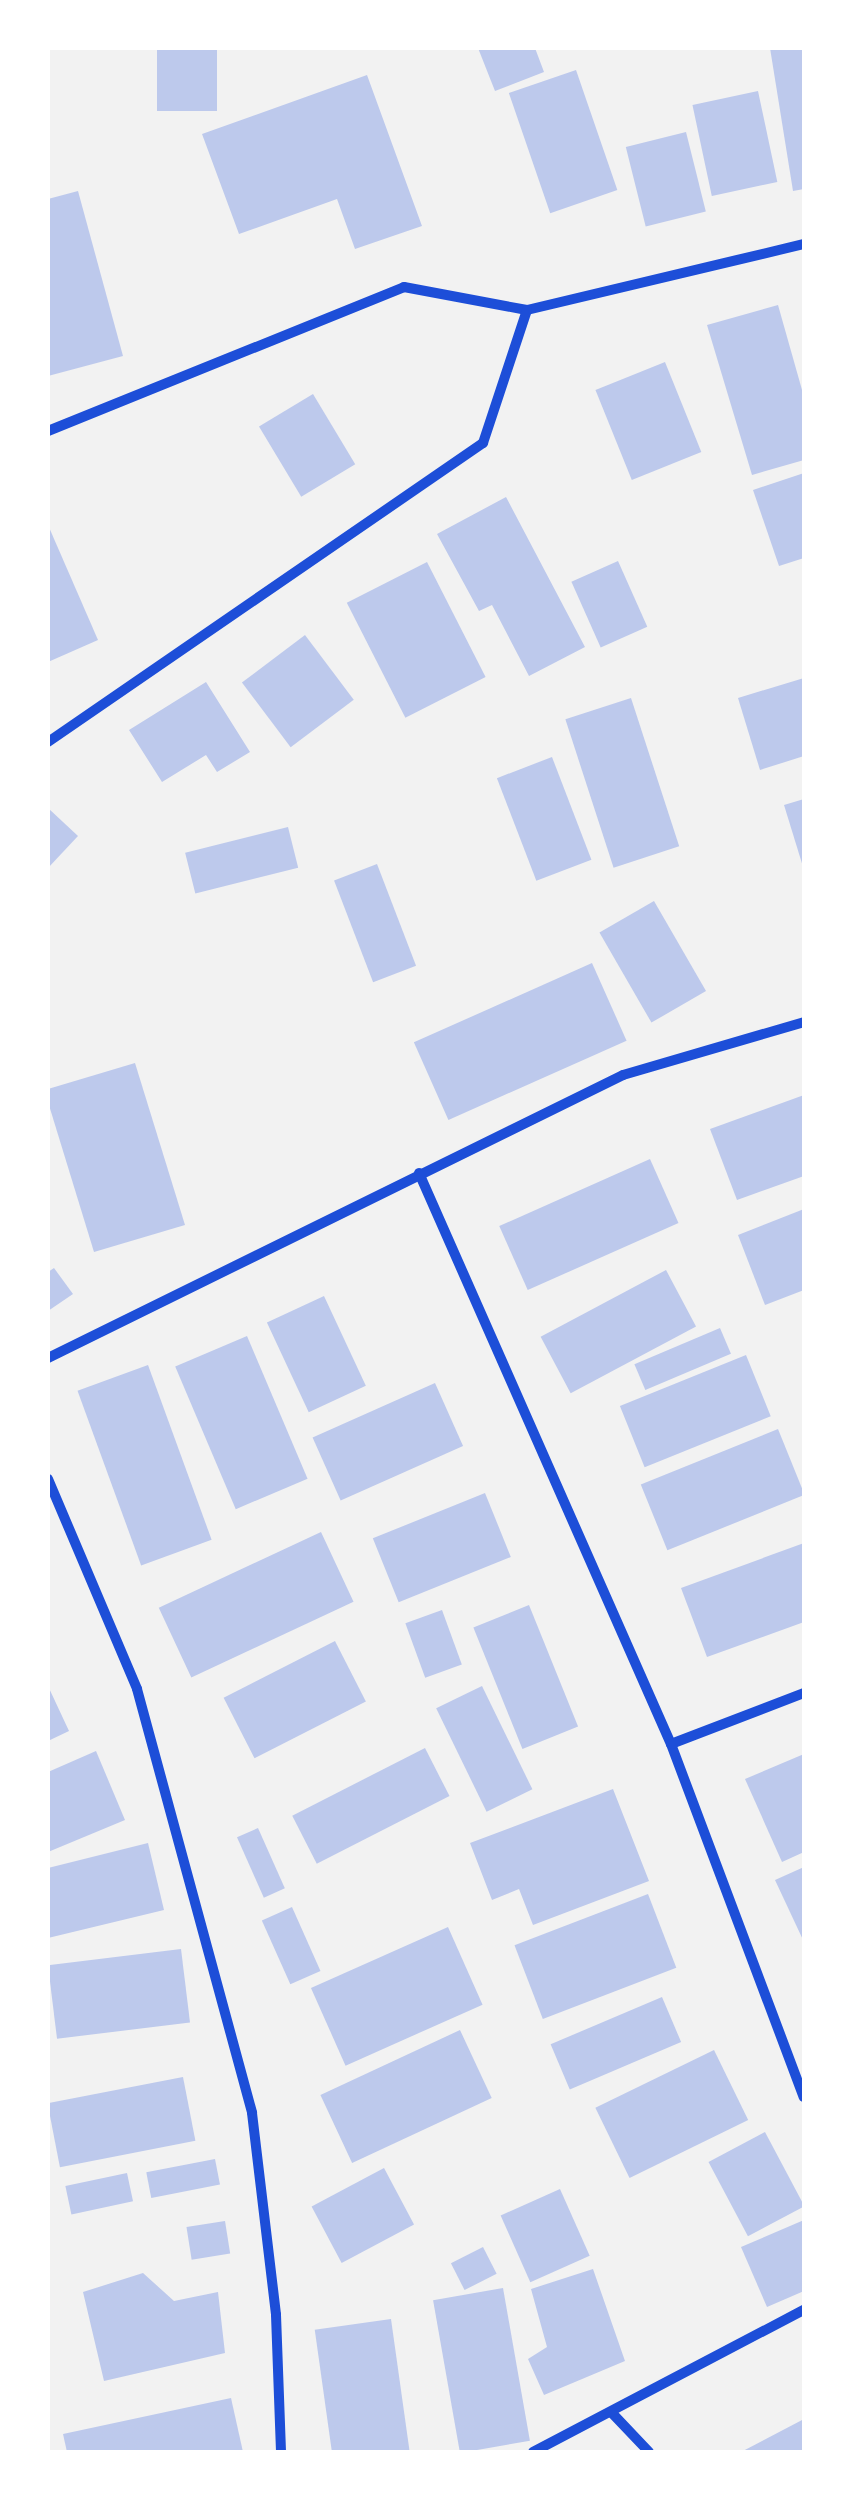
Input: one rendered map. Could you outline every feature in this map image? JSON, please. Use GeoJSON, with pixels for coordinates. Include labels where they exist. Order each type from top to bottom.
{"type":"FeatureCollection","features":[{"type":"Feature","properties":{"kind":"street"},"geometry":{"type":"LineString","coordinates":[[48,431],[404,287],[527,310],[804,244]]}},
{"type":"Feature","properties":{"kind":"street"},"geometry":{"type":"LineString","coordinates":[[48,742],[483,443],[527,310]]}},
{"type":"Feature","properties":{"kind":"street"},"geometry":{"type":"LineString","coordinates":[[48,1358],[623,1075],[804,1022]]}},
{"type":"Feature","properties":{"kind":"street"},"geometry":{"type":"LineString","coordinates":[[420,1172],[671,1744],[804,2097]]}},
{"type":"Feature","properties":{"kind":"street"},"geometry":{"type":"LineString","coordinates":[[48,1479],[137,1689],[252,2112],[276,2315],[281,2452]]}},
{"type":"Feature","properties":{"kind":"street"},"geometry":{"type":"LineString","coordinates":[[671,1744],[804,1693]]}},
{"type":"Feature","properties":{"kind":"street"},"geometry":{"type":"LineString","coordinates":[[533,2452],[612,2414],[804,2310]]}},
{"type":"Feature","properties":{"kind":"street"},"geometry":{"type":"LineString","coordinates":[[612,2414],[649,2452]]}},
{"type":"Feature","properties":{"kind":"building"},"geometry":{"type":"Polygon","coordinates":[[[157,48],[217,48],[217,111],[157,111],[157,48]]]}},
{"type":"Feature","properties":{"kind":"building"},"geometry":{"type":"Polygon","coordinates":[[[478,48],[535,48],[544,72],[495,91],[478,48]]]}},
{"type":"Feature","properties":{"kind":"building"},"geometry":{"type":"Polygon","coordinates":[[[770,48],[804,48],[804,189],[793,191],[770,48]]]}},
{"type":"Feature","properties":{"kind":"building"},"geometry":{"type":"Polygon","coordinates":[[[576,70],[617,190],[550,213],[509,93],[576,70]]]}},
{"type":"Feature","properties":{"kind":"building"},"geometry":{"type":"Polygon","coordinates":[[[367,75],[422,226],[355,249],[337,199],[239,234],[202,134],[367,75]]]}},
{"type":"Feature","properties":{"kind":"building"},"geometry":{"type":"Polygon","coordinates":[[[758,91],[777,182],[712,196],[692,105],[758,91]]]}},
{"type":"Feature","properties":{"kind":"building"},"geometry":{"type":"Polygon","coordinates":[[[686,132],[706,212],[646,227],[626,147],[686,132]]]}},
{"type":"Feature","properties":{"kind":"building"},"geometry":{"type":"Polygon","coordinates":[[[78,191],[123,356],[48,376],[48,199],[78,191]]]}},
{"type":"Feature","properties":{"kind":"building"},"geometry":{"type":"Polygon","coordinates":[[[778,305],[804,397],[804,460],[752,475],[707,325],[778,305]]]}},
{"type":"Feature","properties":{"kind":"building"},"geometry":{"type":"Polygon","coordinates":[[[665,362],[701,452],[632,480],[595,390],[665,362]]]}},
{"type":"Feature","properties":{"kind":"building"},"geometry":{"type":"Polygon","coordinates":[[[313,394],[355,464],[301,497],[259,426],[313,394]]]}},
{"type":"Feature","properties":{"kind":"building"},"geometry":{"type":"Polygon","coordinates":[[[804,473],[804,558],[779,566],[753,490],[804,473]]]}},
{"type":"Feature","properties":{"kind":"building"},"geometry":{"type":"Polygon","coordinates":[[[506,497],[585,647],[529,676],[492,605],[479,611],[437,534],[506,497]]]}},
{"type":"Feature","properties":{"kind":"building"},"geometry":{"type":"Polygon","coordinates":[[[48,525],[98,640],[48,662],[48,525]]]}},
{"type":"Feature","properties":{"kind":"building"},"geometry":{"type":"Polygon","coordinates":[[[618,561],[647,627],[601,648],[571,582],[618,561]]]}},
{"type":"Feature","properties":{"kind":"building"},"geometry":{"type":"Polygon","coordinates":[[[427,562],[486,677],[405,718],[347,603],[427,562]]]}},
{"type":"Feature","properties":{"kind":"building"},"geometry":{"type":"Polygon","coordinates":[[[305,635],[354,700],[291,747],[242,683],[305,635]]]}},
{"type":"Feature","properties":{"kind":"building"},"geometry":{"type":"Polygon","coordinates":[[[804,678],[804,756],[760,770],[738,698],[804,678]]]}},
{"type":"Feature","properties":{"kind":"building"},"geometry":{"type":"Polygon","coordinates":[[[206,682],[250,752],[217,772],[206,755],[162,782],[129,730],[206,682]]]}},
{"type":"Feature","properties":{"kind":"building"},"geometry":{"type":"Polygon","coordinates":[[[631,698],[679,846],[614,868],[565,719],[631,698]]]}},
{"type":"Feature","properties":{"kind":"building"},"geometry":{"type":"Polygon","coordinates":[[[552,757],[591,860],[536,881],[497,778],[552,757]]]}},
{"type":"Feature","properties":{"kind":"building"},"geometry":{"type":"Polygon","coordinates":[[[804,799],[804,870],[784,805],[804,799]]]}},
{"type":"Feature","properties":{"kind":"building"},"geometry":{"type":"Polygon","coordinates":[[[48,808],[78,836],[48,868],[48,808]]]}},
{"type":"Feature","properties":{"kind":"building"},"geometry":{"type":"Polygon","coordinates":[[[288,827],[298,868],[195,893],[185,853],[288,827]]]}},
{"type":"Feature","properties":{"kind":"building"},"geometry":{"type":"Polygon","coordinates":[[[377,864],[416,966],[373,982],[334,880],[377,864]]]}},
{"type":"Feature","properties":{"kind":"building"},"geometry":{"type":"Polygon","coordinates":[[[654,901],[706,991],[651,1023],[599,932],[654,901]]]}},
{"type":"Feature","properties":{"kind":"building"},"geometry":{"type":"Polygon","coordinates":[[[592,963],[627,1041],[448,1120],[414,1042],[592,963]]]}},
{"type":"Feature","properties":{"kind":"building"},"geometry":{"type":"Polygon","coordinates":[[[135,1063],[185,1225],[94,1252],[48,1102],[48,1089],[135,1063]]]}},
{"type":"Feature","properties":{"kind":"building"},"geometry":{"type":"Polygon","coordinates":[[[804,1095],[804,1176],[737,1200],[710,1129],[804,1095]]]}},
{"type":"Feature","properties":{"kind":"building"},"geometry":{"type":"Polygon","coordinates":[[[650,1159],[678,1223],[528,1290],[499,1226],[650,1159]]]}},
{"type":"Feature","properties":{"kind":"building"},"geometry":{"type":"Polygon","coordinates":[[[804,1209],[804,1290],[765,1305],[738,1235],[804,1209]]]}},
{"type":"Feature","properties":{"kind":"building"},"geometry":{"type":"Polygon","coordinates":[[[54,1268],[73,1294],[48,1311],[48,1272],[54,1268]]]}},
{"type":"Feature","properties":{"kind":"building"},"geometry":{"type":"Polygon","coordinates":[[[666,1270],[696,1327],[571,1393],[541,1337],[666,1270]]]}},
{"type":"Feature","properties":{"kind":"building"},"geometry":{"type":"Polygon","coordinates":[[[324,1296],[366,1386],[309,1412],[267,1323],[324,1296]]]}},
{"type":"Feature","properties":{"kind":"building"},"geometry":{"type":"Polygon","coordinates":[[[720,1328],[731,1354],[645,1390],[634,1364],[720,1328]]]}},
{"type":"Feature","properties":{"kind":"building"},"geometry":{"type":"Polygon","coordinates":[[[247,1336],[308,1479],[236,1509],[175,1366],[247,1336]]]}},
{"type":"Feature","properties":{"kind":"building"},"geometry":{"type":"Polygon","coordinates":[[[746,1355],[771,1416],[645,1467],[620,1406],[746,1355]]]}},
{"type":"Feature","properties":{"kind":"building"},"geometry":{"type":"Polygon","coordinates":[[[148,1365],[212,1540],[141,1565],[78,1391],[148,1365]]]}},
{"type":"Feature","properties":{"kind":"building"},"geometry":{"type":"Polygon","coordinates":[[[435,1383],[463,1446],[341,1501],[313,1438],[435,1383]]]}},
{"type":"Feature","properties":{"kind":"building"},"geometry":{"type":"Polygon","coordinates":[[[778,1429],[804,1495],[667,1550],[641,1484],[778,1429]]]}},
{"type":"Feature","properties":{"kind":"building"},"geometry":{"type":"Polygon","coordinates":[[[485,1493],[511,1557],[399,1602],[373,1538],[485,1493]]]}},
{"type":"Feature","properties":{"kind":"building"},"geometry":{"type":"Polygon","coordinates":[[[321,1532],[354,1602],[191,1677],[159,1608],[321,1532]]]}},
{"type":"Feature","properties":{"kind":"building"},"geometry":{"type":"Polygon","coordinates":[[[804,1543],[804,1622],[707,1657],[681,1588],[804,1543]]]}},
{"type":"Feature","properties":{"kind":"building"},"geometry":{"type":"Polygon","coordinates":[[[529,1605],[578,1726],[522,1749],[473,1627],[529,1605]]]}},
{"type":"Feature","properties":{"kind":"building"},"geometry":{"type":"Polygon","coordinates":[[[442,1610],[462,1665],[425,1678],[405,1623],[442,1610]]]}},
{"type":"Feature","properties":{"kind":"building"},"geometry":{"type":"Polygon","coordinates":[[[335,1641],[366,1702],[254,1758],[224,1698],[335,1641]]]}},
{"type":"Feature","properties":{"kind":"building"},"geometry":{"type":"Polygon","coordinates":[[[48,1686],[69,1731],[48,1741],[48,1686]]]}},
{"type":"Feature","properties":{"kind":"building"},"geometry":{"type":"Polygon","coordinates":[[[482,1686],[532,1789],[487,1812],[436,1708],[482,1686]]]}},
{"type":"Feature","properties":{"kind":"building"},"geometry":{"type":"Polygon","coordinates":[[[425,1748],[450,1796],[317,1864],[292,1816],[425,1748]]]}},
{"type":"Feature","properties":{"kind":"building"},"geometry":{"type":"Polygon","coordinates":[[[96,1751],[125,1820],[48,1852],[48,1772],[96,1751]]]}},
{"type":"Feature","properties":{"kind":"building"},"geometry":{"type":"Polygon","coordinates":[[[804,1754],[804,1852],[782,1862],[745,1779],[804,1754]]]}},
{"type":"Feature","properties":{"kind":"building"},"geometry":{"type":"Polygon","coordinates":[[[613,1789],[649,1881],[533,1925],[519,1889],[492,1900],[470,1843],[613,1789]]]}},
{"type":"Feature","properties":{"kind":"building"},"geometry":{"type":"Polygon","coordinates":[[[258,1828],[285,1888],[264,1898],[237,1837],[258,1828]]]}},
{"type":"Feature","properties":{"kind":"building"},"geometry":{"type":"Polygon","coordinates":[[[148,1843],[164,1910],[48,1938],[48,1868],[148,1843]]]}},
{"type":"Feature","properties":{"kind":"building"},"geometry":{"type":"Polygon","coordinates":[[[804,1867],[804,1942],[775,1880],[804,1867]]]}},
{"type":"Feature","properties":{"kind":"building"},"geometry":{"type":"Polygon","coordinates":[[[648,1894],[676,1968],[543,2019],[514,1945],[648,1894]]]}},
{"type":"Feature","properties":{"kind":"building"},"geometry":{"type":"Polygon","coordinates":[[[292,1907],[320,1971],[290,1984],[262,1920],[292,1907]]]}},
{"type":"Feature","properties":{"kind":"building"},"geometry":{"type":"Polygon","coordinates":[[[448,1927],[483,2005],[346,2066],[311,1988],[448,1927]]]}},
{"type":"Feature","properties":{"kind":"building"},"geometry":{"type":"Polygon","coordinates":[[[181,1949],[190,2022],[57,2039],[48,1965],[181,1949]]]}},
{"type":"Feature","properties":{"kind":"building"},"geometry":{"type":"Polygon","coordinates":[[[662,1997],[681,2042],[570,2089],[551,2044],[662,1997]]]}},
{"type":"Feature","properties":{"kind":"building"},"geometry":{"type":"Polygon","coordinates":[[[460,2030],[492,2098],[352,2163],[320,2095],[460,2030]]]}},
{"type":"Feature","properties":{"kind":"building"},"geometry":{"type":"Polygon","coordinates":[[[714,2050],[748,2120],[630,2178],[595,2108],[714,2050]]]}},
{"type":"Feature","properties":{"kind":"building"},"geometry":{"type":"Polygon","coordinates":[[[183,2077],[195,2141],[60,2167],[48,2103],[183,2077]]]}},
{"type":"Feature","properties":{"kind":"building"},"geometry":{"type":"Polygon","coordinates":[[[765,2132],[804,2206],[748,2236],[708,2162],[765,2132]]]}},
{"type":"Feature","properties":{"kind":"building"},"geometry":{"type":"Polygon","coordinates":[[[215,2159],[220,2185],[151,2198],[146,2172],[215,2159]]]}},
{"type":"Feature","properties":{"kind":"building"},"geometry":{"type":"Polygon","coordinates":[[[384,2168],[414,2225],[342,2263],[312,2206],[384,2168]]]}},
{"type":"Feature","properties":{"kind":"building"},"geometry":{"type":"Polygon","coordinates":[[[127,2173],[133,2201],[71,2214],[65,2186],[127,2173]]]}},
{"type":"Feature","properties":{"kind":"building"},"geometry":{"type":"Polygon","coordinates":[[[560,2189],[590,2256],[530,2282],[501,2215],[560,2189]]]}},
{"type":"Feature","properties":{"kind":"building"},"geometry":{"type":"Polygon","coordinates":[[[804,2220],[804,2291],[767,2307],[741,2247],[804,2220]]]}},
{"type":"Feature","properties":{"kind":"building"},"geometry":{"type":"Polygon","coordinates":[[[225,2221],[230,2254],[192,2260],[186,2227],[225,2221]]]}},
{"type":"Feature","properties":{"kind":"building"},"geometry":{"type":"Polygon","coordinates":[[[483,2247],[497,2274],[465,2290],[451,2263],[483,2247]]]}},
{"type":"Feature","properties":{"kind":"building"},"geometry":{"type":"Polygon","coordinates":[[[593,2269],[625,2361],[544,2395],[528,2359],[547,2347],[531,2289],[593,2269]]]}},
{"type":"Feature","properties":{"kind":"building"},"geometry":{"type":"Polygon","coordinates":[[[143,2273],[174,2301],[218,2292],[225,2353],[104,2381],[83,2292],[143,2273]]]}},
{"type":"Feature","properties":{"kind":"building"},"geometry":{"type":"Polygon","coordinates":[[[503,2288],[530,2441],[460,2452],[433,2300],[503,2288]]]}},
{"type":"Feature","properties":{"kind":"building"},"geometry":{"type":"Polygon","coordinates":[[[391,2319],[410,2452],[332,2452],[315,2330],[391,2319]]]}},
{"type":"Feature","properties":{"kind":"building"},"geometry":{"type":"Polygon","coordinates":[[[231,2398],[243,2452],[67,2452],[63,2434],[231,2398]]]}},
{"type":"Feature","properties":{"kind":"building"},"geometry":{"type":"Polygon","coordinates":[[[804,2419],[804,2452],[741,2452],[804,2419]]]}}]}
